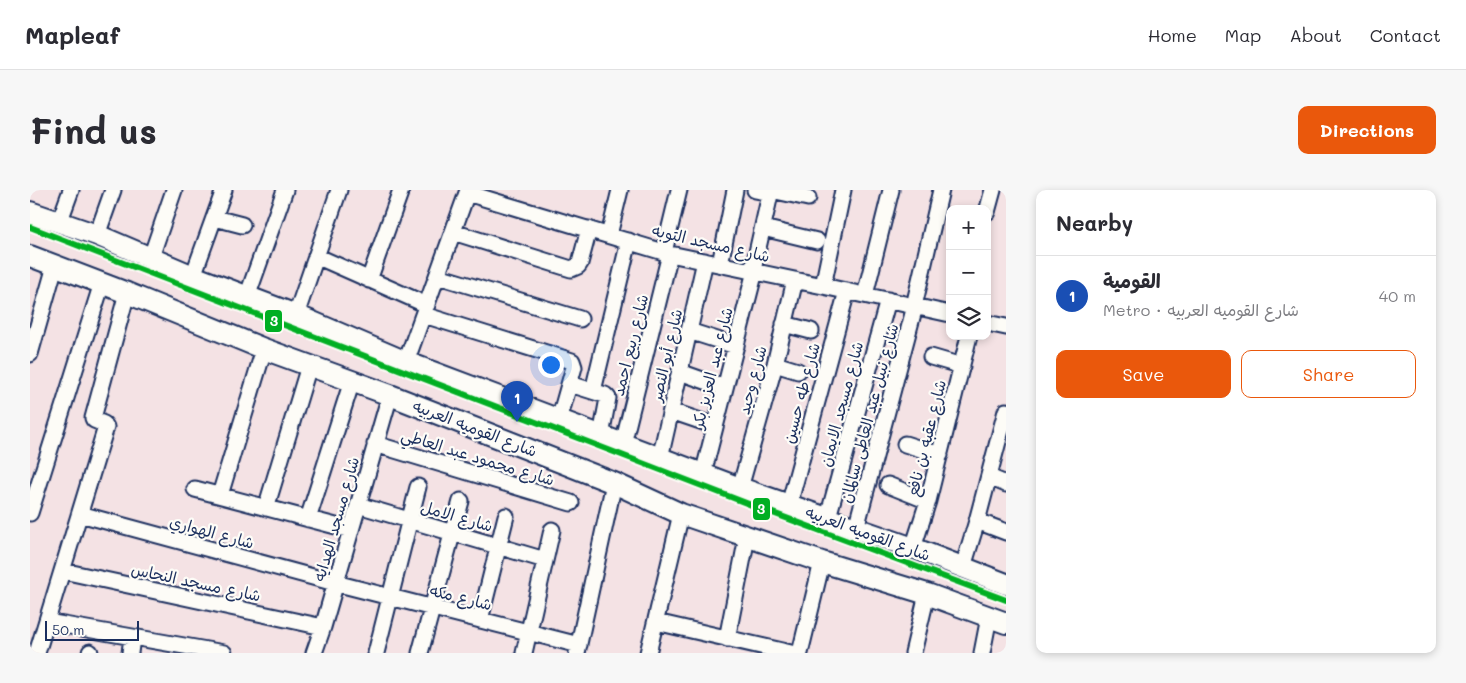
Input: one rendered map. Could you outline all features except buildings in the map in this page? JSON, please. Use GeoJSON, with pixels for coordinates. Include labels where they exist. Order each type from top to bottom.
{"type":"FeatureCollection","features":[{"type":"Feature","properties":{"kind":"street"},"geometry":{"type":"LineString","coordinates":[[59,223],[71,190]]}},
{"type":"Feature","properties":{"kind":"street"},"geometry":{"type":"LineString","coordinates":[[97,235],[113,190]]}},
{"type":"Feature","properties":{"kind":"street"},"geometry":{"type":"LineString","coordinates":[[151,257],[174,190]]}},
{"type":"Feature","properties":{"kind":"street"},"geometry":{"type":"LineString","coordinates":[[193,276],[224,190]]}},
{"type":"Feature","properties":{"kind":"street"},"geometry":{"type":"LineString","coordinates":[[248,297],[286,190]]}},
{"type":"Feature","properties":{"kind":"street"},"geometry":{"type":"LineString","coordinates":[[296,315],[339,190]]}},
{"type":"Feature","properties":{"kind":"street"},"geometry":{"type":"LineString","coordinates":[[369,280],[401,190]]}},
{"type":"Feature","properties":{"kind":"street"},"geometry":{"type":"LineString","coordinates":[[609,235],[620,190]]}},
{"type":"Feature","properties":{"kind":"street","name":"شارع ربيع احمد"},"geometry":{"type":"LineString","coordinates":[[624,444],[667,253],[679,190]]}},
{"type":"Feature","properties":{"kind":"street","name":"شارع أبو النصر"},"geometry":{"type":"LineString","coordinates":[[660,458],[689,331],[735,190]]}},
{"type":"Feature","properties":{"kind":"street"},"geometry":{"type":"LineString","coordinates":[[755,190],[808,198]]}},
{"type":"Feature","properties":{"kind":"street"},"geometry":{"type":"LineString","coordinates":[[823,286],[843,190]]}},
{"type":"Feature","properties":{"kind":"street"},"geometry":{"type":"LineString","coordinates":[[865,295],[890,190]]}},
{"type":"Feature","properties":{"kind":"street","name":"شارع نبيل عبد العاطى سالمان"},"geometry":{"type":"LineString","coordinates":[[856,528],[915,306],[941,190]]}},
{"type":"Feature","properties":{"kind":"street"},"geometry":{"type":"LineString","coordinates":[[989,205],[992,190]]}},
{"type":"Feature","properties":{"kind":"street","name":"شارع عبد العزيز بكر"},"geometry":{"type":"LineString","coordinates":[[703,474],[736,346],[771,191]]}},
{"type":"Feature","properties":{"kind":"street"},"geometry":{"type":"LineString","coordinates":[[406,362],[468,192]]}},
{"type":"Feature","properties":{"kind":"street","name":"شارع مسجد التوبه"},"geometry":{"type":"LineString","coordinates":[[468,192],[667,253],[946,313]]}},
{"type":"Feature","properties":{"kind":"street","name":"شارع القوميه العربيه"},"geometry":{"type":"LineString","coordinates":[[30,212],[97,235],[193,276],[296,315],[406,362],[740,488],[913,548],[1006,584]]}},
{"type":"Feature","properties":{"kind":"street"},"geometry":{"type":"LineString","coordinates":[[215,218],[242,225]]}},
{"type":"Feature","properties":{"kind":"street"},"geometry":{"type":"LineString","coordinates":[[763,228],[817,241]]}},
{"type":"Feature","properties":{"kind":"street"},"geometry":{"type":"LineString","coordinates":[[453,232],[571,269],[580,263],[589,229]]}},
{"type":"Feature","properties":{"kind":"street"},"geometry":{"type":"LineString","coordinates":[[593,391],[628,241]]}},
{"type":"Feature","properties":{"kind":"street","name":"شارع القوميه العربيه"},"geometry":{"type":"LineString","coordinates":[[30,256],[102,283],[264,349],[390,394],[614,483],[682,514],[822,562],[927,594],[997,620]]}},
{"type":"Feature","properties":{"kind":"street"},"geometry":{"type":"LineString","coordinates":[[316,256],[369,280],[425,310],[570,360],[574,365],[560,420]]}},
{"type":"Feature","properties":{"kind":"street"},"geometry":{"type":"LineString","coordinates":[[30,354],[56,266]]}},
{"type":"Feature","properties":{"kind":"street"},"geometry":{"type":"LineString","coordinates":[[438,276],[580,319]]}},
{"type":"Feature","properties":{"kind":"street","name":"شارع وحيد"},"geometry":{"type":"LineString","coordinates":[[740,488],[775,364],[794,280]]}},
{"type":"Feature","properties":{"kind":"street"},"geometry":{"type":"LineString","coordinates":[[30,512],[102,283]]}},
{"type":"Feature","properties":{"kind":"street","name":"شارع طه حسين"},"geometry":{"type":"LineString","coordinates":[[789,505],[847,291]]}},
{"type":"Feature","properties":{"kind":"street"},"geometry":{"type":"LineString","coordinates":[[37,653],[106,427],[93,418],[127,293]]}},
{"type":"Feature","properties":{"kind":"street","name":"شارع مسجد الايمان"},"geometry":{"type":"LineString","coordinates":[[828,518],[888,300]]}},
{"type":"Feature","properties":{"kind":"street"},"geometry":{"type":"LineString","coordinates":[[991,323],[1005,323]]}},
{"type":"Feature","properties":{"kind":"street"},"geometry":{"type":"LineString","coordinates":[[784,324],[812,331]]}},
{"type":"Feature","properties":{"kind":"street"},"geometry":{"type":"LineString","coordinates":[[689,331],[736,346]]}},
{"type":"Feature","properties":{"kind":"street","name":"شارع عقبه بن نافع"},"geometry":{"type":"LineString","coordinates":[[913,548],[928,501],[968,340]]}},
{"type":"Feature","properties":{"kind":"street"},"geometry":{"type":"LineString","coordinates":[[220,496],[264,349]]}},
{"type":"Feature","properties":{"kind":"street"},"geometry":{"type":"LineString","coordinates":[[931,357],[962,366]]}},
{"type":"Feature","properties":{"kind":"street"},"geometry":{"type":"LineString","coordinates":[[775,364],[798,371]]}},
{"type":"Feature","properties":{"kind":"street"},"geometry":{"type":"LineString","coordinates":[[266,508],[310,366]]}},
{"type":"Feature","properties":{"kind":"street"},"geometry":{"type":"LineString","coordinates":[[680,372],[725,388]]}},
{"type":"Feature","properties":{"kind":"street"},"geometry":{"type":"LineString","coordinates":[[308,519],[352,381]]}},
{"type":"Feature","properties":{"kind":"street"},"geometry":{"type":"LineString","coordinates":[[570,384],[605,395],[608,400],[602,436]]}},
{"type":"Feature","properties":{"kind":"street","name":"شارع مسجد الهدايه"},"geometry":{"type":"LineString","coordinates":[[314,653],[390,394]]}},
{"type":"Feature","properties":{"kind":"street"},"geometry":{"type":"LineString","coordinates":[[671,411],[715,426]]}},
{"type":"Feature","properties":{"kind":"street"},"geometry":{"type":"LineString","coordinates":[[963,567],[989,477],[1003,438],[1006,411]]}},
{"type":"Feature","properties":{"kind":"street","name":"شارع محمود عبد العاطي"},"geometry":{"type":"LineString","coordinates":[[375,444],[571,502]]}},
{"type":"Feature","properties":{"kind":"street"},"geometry":{"type":"LineString","coordinates":[[905,444],[940,455]]}},
{"type":"Feature","properties":{"kind":"street"},"geometry":{"type":"LineString","coordinates":[[989,477],[1006,484]]}},
{"type":"Feature","properties":{"kind":"street"},"geometry":{"type":"LineString","coordinates":[[578,649],[614,483]]}},
{"type":"Feature","properties":{"kind":"street"},"geometry":{"type":"LineString","coordinates":[[888,485],[928,501]]}},
{"type":"Feature","properties":{"kind":"street"},"geometry":{"type":"LineString","coordinates":[[376,653],[418,487]]}},
{"type":"Feature","properties":{"kind":"street"},"geometry":{"type":"LineString","coordinates":[[195,489],[350,530]]}},
{"type":"Feature","properties":{"kind":"street"},"geometry":{"type":"LineString","coordinates":[[420,653],[461,501]]}},
{"type":"Feature","properties":{"kind":"street","name":"شارع الامل"},"geometry":{"type":"LineString","coordinates":[[358,505],[545,560]]}},
{"type":"Feature","properties":{"kind":"street","name":"شارع الهواري"},"geometry":{"type":"LineString","coordinates":[[80,514],[335,583]]}},
{"type":"Feature","properties":{"kind":"street"},"geometry":{"type":"LineString","coordinates":[[648,653],[682,514]]}},
{"type":"Feature","properties":{"kind":"street"},"geometry":{"type":"LineString","coordinates":[[480,620],[506,516]]}},
{"type":"Feature","properties":{"kind":"street"},"geometry":{"type":"LineString","coordinates":[[977,521],[1006,532]]}},
{"type":"Feature","properties":{"kind":"street"},"geometry":{"type":"LineString","coordinates":[[524,653],[552,530]]}},
{"type":"Feature","properties":{"kind":"street"},"geometry":{"type":"LineString","coordinates":[[728,638],[747,537]]}},
{"type":"Feature","properties":{"kind":"street"},"geometry":{"type":"LineString","coordinates":[[800,653],[822,562]]}},
{"type":"Feature","properties":{"kind":"street","name":"شارع مسجد النحاس"},"geometry":{"type":"LineString","coordinates":[[62,570],[323,627]]}},
{"type":"Feature","properties":{"kind":"street","name":"شارع مكه"},"geometry":{"type":"LineString","coordinates":[[335,583],[528,632],[578,649]]}},
{"type":"Feature","properties":{"kind":"street"},"geometry":{"type":"LineString","coordinates":[[913,653],[927,594]]}},
{"type":"Feature","properties":{"kind":"street"},"geometry":{"type":"LineString","coordinates":[[982,653],[997,620]]}},
{"type":"Feature","properties":{"kind":"street"},"geometry":{"type":"LineString","coordinates":[[47,622],[224,653]]}},
{"type":"Feature","properties":{"kind":"street"},"geometry":{"type":"LineString","coordinates":[[656,622],[791,653]]}},
{"type":"Feature","properties":{"kind":"street"},"geometry":{"type":"LineString","coordinates":[[130,653],[132,637]]}},
{"type":"Feature","properties":{"kind":"transit line","name":"3"},"geometry":{"type":"LineString","coordinates":[[30,227],[754,506],[1006,600]]}},
{"type":"Feature","properties":{"kind":"place","name":"القومية"},"geometry":{"type":"Point","coordinates":[517,422]}}]}
